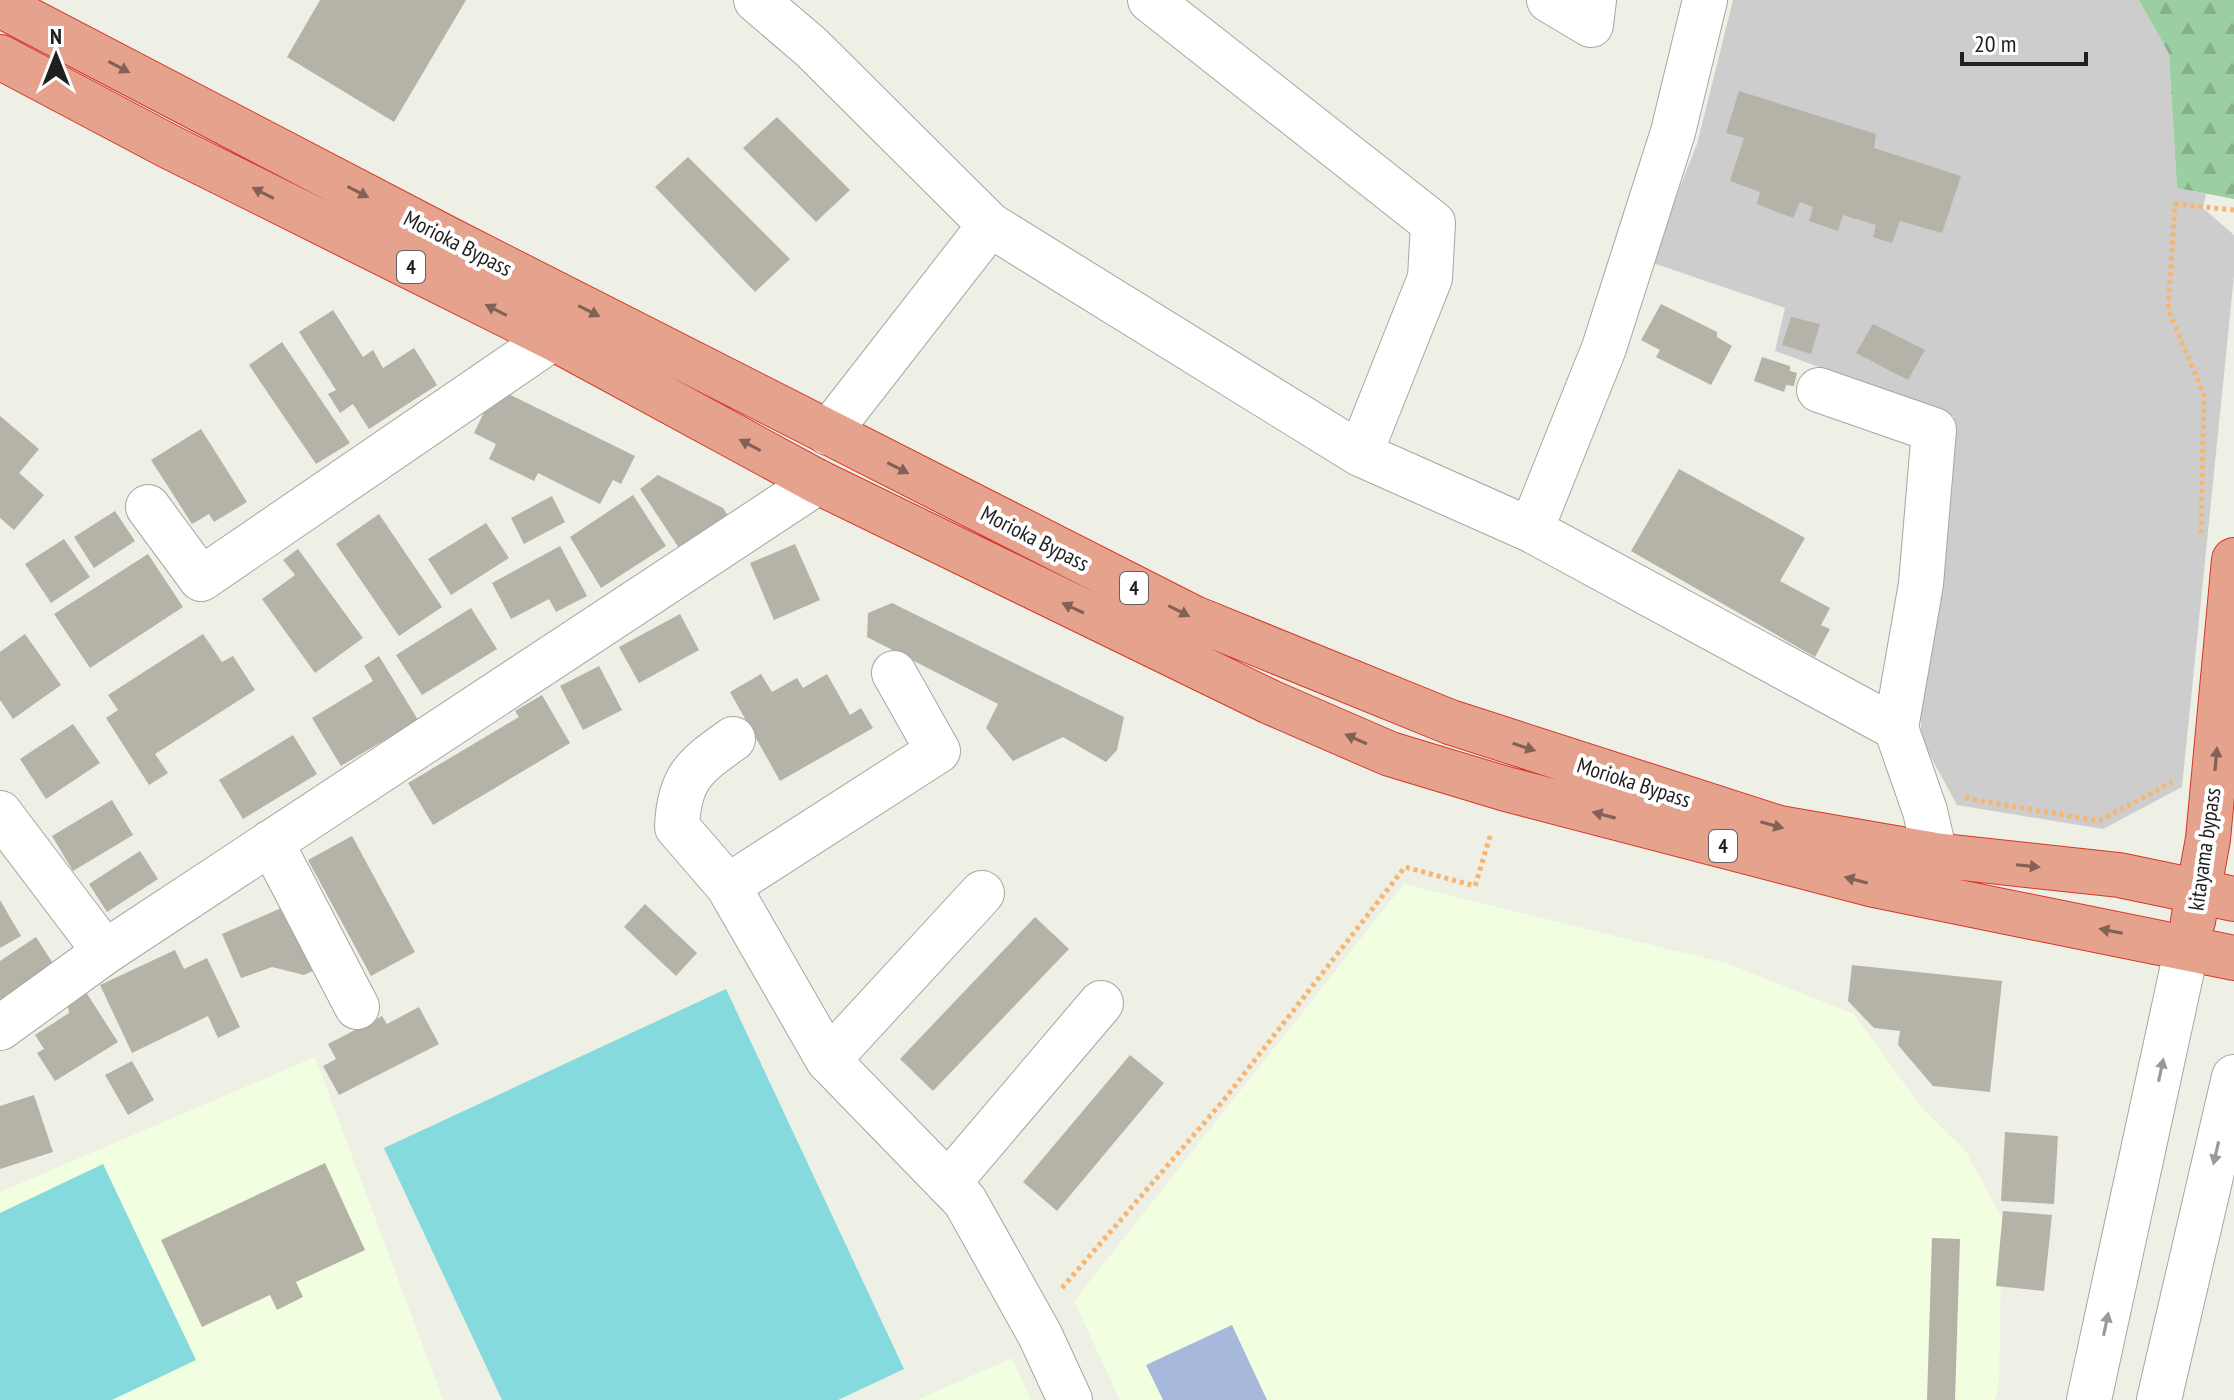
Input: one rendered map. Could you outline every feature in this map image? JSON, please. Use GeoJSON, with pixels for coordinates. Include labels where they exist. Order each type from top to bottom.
{"type":"FeatureCollection","features":[{"type":"Feature","properties":{"kind":"highway","name":"Morioka Bypass"},"geometry":{"type":"LineString","coordinates":[[0,5],[828,433],[1194,618],[1450,722],[1779,828],[1935,855],[2119,875],[2217,896]]}},
{"type":"Feature","properties":{"kind":"highway","name":"Morioka Bypass"},"geometry":{"type":"LineString","coordinates":[[0,57],[168,146],[553,338],[818,482],[1270,702],[1390,754],[1506,789],[1874,885],[2234,958]]}},
{"type":"Feature","properties":{"kind":"highway","name":"kitayama bypass"},"geometry":{"type":"LineString","coordinates":[[2187,947],[2217,896],[2208,839],[2217,555]]}},
{"type":"Feature","properties":{"kind":"street"},"geometry":{"type":"LineString","coordinates":[[756,0],[811,47],[990,225],[1360,454],[1531,530],[1896,728]]}},
{"type":"Feature","properties":{"kind":"street"},"geometry":{"type":"LineString","coordinates":[[1150,0],[1433,223],[1430,278],[1360,454]]}},
{"type":"Feature","properties":{"kind":"street"},"geometry":{"type":"LineString","coordinates":[[1549,0],[1591,25],[1594,0]]}},
{"type":"Feature","properties":{"kind":"street"},"geometry":{"type":"LineString","coordinates":[[1531,530],[1604,348],[1673,132],[1705,0]]}},
{"type":"Feature","properties":{"kind":"street"},"geometry":{"type":"LineString","coordinates":[[828,433],[990,225]]}},
{"type":"Feature","properties":{"kind":"street"},"geometry":{"type":"LineString","coordinates":[[148,507],[201,579],[553,338]]}},
{"type":"Feature","properties":{"kind":"street"},"geometry":{"type":"LineString","coordinates":[[1819,390],[1934,430],[1921,584],[1896,728],[1925,811],[1935,855]]}},
{"type":"Feature","properties":{"kind":"street"},"geometry":{"type":"LineString","coordinates":[[0,1028],[105,952],[818,482]]}},
{"type":"Feature","properties":{"kind":"street"},"geometry":{"type":"LineString","coordinates":[[728,886],[938,751],[894,673]]}},
{"type":"Feature","properties":{"kind":"street"},"geometry":{"type":"LineString","coordinates":[[733,739],[695,765],[678,796],[677,827],[728,886],[828,1060],[957,1191],[1033,1323],[1070,1400]]}},
{"type":"Feature","properties":{"kind":"street"},"geometry":{"type":"LineString","coordinates":[[0,813],[105,952]]}},
{"type":"Feature","properties":{"kind":"street"},"geometry":{"type":"LineString","coordinates":[[271,842],[357,1007]]}},
{"type":"Feature","properties":{"kind":"street"},"geometry":{"type":"LineString","coordinates":[[828,1060],[982,893]]}},
{"type":"Feature","properties":{"kind":"street"},"geometry":{"type":"LineString","coordinates":[[2089,1400],[2187,947]]}},
{"type":"Feature","properties":{"kind":"street"},"geometry":{"type":"LineString","coordinates":[[957,1191],[1101,1003]]}},
{"type":"Feature","properties":{"kind":"street"},"geometry":{"type":"LineString","coordinates":[[2159,1400],[2234,1077]]}},
{"type":"Feature","properties":{"kind":"path"},"geometry":{"type":"LineString","coordinates":[[2217,555],[2204,395],[2168,309],[2175,204],[2234,210]]}},
{"type":"Feature","properties":{"kind":"path"},"geometry":{"type":"LineString","coordinates":[[1962,798],[2099,821],[2177,779]]}},
{"type":"Feature","properties":{"kind":"path"},"geometry":{"type":"LineString","coordinates":[[1033,1323],[1223,1101],[1405,867],[1475,886],[1491,833]]}},
{"type":"Feature","properties":{"kind":"shaded area"},"geometry":{"type":"Polygon","coordinates":[[[1733,0],[2139,0],[2169,54],[2177,188],[2206,194],[2203,208],[2234,235],[2234,276],[2182,787],[2103,829],[1957,805],[1921,739],[1921,666],[1935,594],[1954,416],[1775,351],[1785,308],[1650,262],[1697,144],[1733,0]]]}},
{"type":"Feature","properties":{"kind":"shaded area"},"geometry":{"type":"Polygon","coordinates":[[[1404,884],[1726,963],[1854,1014],[1922,1108],[1965,1150],[2002,1218],[1999,1386],[1995,1400],[1120,1400],[1074,1301],[1404,884]]]}},
{"type":"Feature","properties":{"kind":"shaded area"},"geometry":{"type":"Polygon","coordinates":[[[726,989],[904,1369],[838,1400],[502,1400],[384,1148],[726,989]]]}},
{"type":"Feature","properties":{"kind":"shaded area"},"geometry":{"type":"Polygon","coordinates":[[[315,1057],[443,1400],[0,1400],[0,1192],[315,1057]]]}},
{"type":"Feature","properties":{"kind":"shaded area"},"geometry":{"type":"Polygon","coordinates":[[[103,1164],[196,1360],[112,1400],[0,1400],[0,1213],[103,1164]]]}},
{"type":"Feature","properties":{"kind":"shaded area"},"geometry":{"type":"Polygon","coordinates":[[[1232,1325],[1267,1400],[1163,1400],[1146,1365],[1232,1325]]]}},
{"type":"Feature","properties":{"kind":"shaded area"},"geometry":{"type":"Polygon","coordinates":[[[1012,1358],[1031,1400],[917,1400],[1012,1358]]]}},
{"type":"Feature","properties":{"kind":"green space"},"geometry":{"type":"Polygon","coordinates":[[[2139,0],[2234,0],[2234,199],[2177,188],[2169,54],[2139,0]]]}},
{"type":"Feature","properties":{"kind":"building"},"geometry":{"type":"Polygon","coordinates":[[[320,0],[466,0],[394,122],[287,57],[320,0]]]}},
{"type":"Feature","properties":{"kind":"building"},"geometry":{"type":"Polygon","coordinates":[[[1739,91],[1876,134],[1874,148],[1961,176],[1942,233],[1900,221],[1892,243],[1873,237],[1876,225],[1843,215],[1838,231],[1809,221],[1813,207],[1800,202],[1793,218],[1757,204],[1760,192],[1730,181],[1744,138],[1726,133],[1739,91]]]}},
{"type":"Feature","properties":{"kind":"building"},"geometry":{"type":"Polygon","coordinates":[[[777,117],[850,190],[816,222],[743,148],[777,117]]]}},
{"type":"Feature","properties":{"kind":"building"},"geometry":{"type":"Polygon","coordinates":[[[688,157],[790,259],[755,292],[655,187],[688,157]]]}},
{"type":"Feature","properties":{"kind":"building"},"geometry":{"type":"Polygon","coordinates":[[[1661,304],[1717,332],[1717,337],[1732,346],[1711,385],[1656,357],[1660,350],[1641,340],[1661,304]]]}},
{"type":"Feature","properties":{"kind":"building"},"geometry":{"type":"Polygon","coordinates":[[[333,310],[363,357],[373,350],[383,368],[414,348],[437,385],[369,429],[353,404],[340,413],[328,394],[336,390],[299,332],[333,310]]]}},
{"type":"Feature","properties":{"kind":"building"},"geometry":{"type":"Polygon","coordinates":[[[1791,317],[1820,324],[1811,354],[1782,345],[1791,317]]]}},
{"type":"Feature","properties":{"kind":"building"},"geometry":{"type":"Polygon","coordinates":[[[1873,324],[1925,350],[1908,380],[1856,353],[1873,324]]]}},
{"type":"Feature","properties":{"kind":"building"},"geometry":{"type":"Polygon","coordinates":[[[282,342],[350,443],[316,464],[249,365],[282,342]]]}},
{"type":"Feature","properties":{"kind":"building"},"geometry":{"type":"Polygon","coordinates":[[[1762,357],[1790,366],[1790,371],[1797,373],[1794,386],[1786,385],[1784,392],[1754,381],[1762,357]]]}},
{"type":"Feature","properties":{"kind":"building"},"geometry":{"type":"Polygon","coordinates":[[[496,388],[635,456],[621,484],[613,480],[600,504],[538,473],[534,481],[489,459],[496,444],[474,433],[496,388]]]}},
{"type":"Feature","properties":{"kind":"building"},"geometry":{"type":"Polygon","coordinates":[[[0,416],[39,449],[19,473],[44,495],[14,530],[0,518],[0,416]]]}},
{"type":"Feature","properties":{"kind":"building"},"geometry":{"type":"Polygon","coordinates":[[[201,429],[247,502],[214,522],[209,514],[192,524],[151,460],[201,429]]]}},
{"type":"Feature","properties":{"kind":"building"},"geometry":{"type":"Polygon","coordinates":[[[1679,469],[1805,538],[1780,581],[1830,608],[1821,625],[1830,629],[1815,657],[1631,551],[1679,469]]]}},
{"type":"Feature","properties":{"kind":"building"},"geometry":{"type":"Polygon","coordinates":[[[658,475],[723,508],[730,519],[681,551],[640,489],[658,475]]]}},
{"type":"Feature","properties":{"kind":"building"},"geometry":{"type":"Polygon","coordinates":[[[633,495],[666,546],[601,588],[570,537],[633,495]]]}},
{"type":"Feature","properties":{"kind":"building"},"geometry":{"type":"Polygon","coordinates":[[[552,496],[565,522],[524,544],[511,518],[552,496]]]}},
{"type":"Feature","properties":{"kind":"building"},"geometry":{"type":"Polygon","coordinates":[[[115,511],[135,541],[94,568],[74,537],[115,511]]]}},
{"type":"Feature","properties":{"kind":"building"},"geometry":{"type":"Polygon","coordinates":[[[379,514],[442,607],[399,636],[336,544],[379,514]]]}},
{"type":"Feature","properties":{"kind":"building"},"geometry":{"type":"Polygon","coordinates":[[[486,523],[509,558],[451,595],[428,559],[486,523]]]}},
{"type":"Feature","properties":{"kind":"building"},"geometry":{"type":"Polygon","coordinates":[[[64,539],[90,577],[51,603],[25,564],[64,539]]]}},
{"type":"Feature","properties":{"kind":"building"},"geometry":{"type":"Polygon","coordinates":[[[795,544],[820,600],[774,620],[750,563],[795,544]]]}},
{"type":"Feature","properties":{"kind":"building"},"geometry":{"type":"Polygon","coordinates":[[[560,546],[587,596],[556,612],[549,599],[511,619],[492,583],[560,546]]]}},
{"type":"Feature","properties":{"kind":"building"},"geometry":{"type":"Polygon","coordinates":[[[298,549],[363,638],[315,673],[262,599],[295,575],[283,560],[298,549]]]}},
{"type":"Feature","properties":{"kind":"building"},"geometry":{"type":"Polygon","coordinates":[[[148,554],[183,607],[90,668],[54,614],[148,554]]]}},
{"type":"Feature","properties":{"kind":"building"},"geometry":{"type":"Polygon","coordinates":[[[892,603],[1124,717],[1117,750],[1106,762],[1063,737],[1013,761],[986,728],[998,704],[867,637],[868,613],[892,603]]]}},
{"type":"Feature","properties":{"kind":"building"},"geometry":{"type":"Polygon","coordinates":[[[471,608],[497,649],[422,695],[396,655],[471,608]]]}},
{"type":"Feature","properties":{"kind":"building"},"geometry":{"type":"Polygon","coordinates":[[[680,614],[699,650],[639,683],[619,647],[680,614]]]}},
{"type":"Feature","properties":{"kind":"building"},"geometry":{"type":"Polygon","coordinates":[[[25,634],[61,685],[13,719],[0,700],[0,652],[25,634]]]}},
{"type":"Feature","properties":{"kind":"building"},"geometry":{"type":"Polygon","coordinates":[[[203,634],[222,662],[233,656],[255,690],[155,754],[168,773],[149,785],[106,718],[118,710],[108,695],[203,634]]]}},
{"type":"Feature","properties":{"kind":"building"},"geometry":{"type":"Polygon","coordinates":[[[379,656],[418,720],[341,766],[312,718],[373,681],[364,666],[379,656]]]}},
{"type":"Feature","properties":{"kind":"building"},"geometry":{"type":"Polygon","coordinates":[[[599,666],[622,710],[583,730],[560,686],[599,666]]]}},
{"type":"Feature","properties":{"kind":"building"},"geometry":{"type":"Polygon","coordinates":[[[761,674],[772,692],[797,678],[803,688],[827,674],[850,715],[861,708],[873,728],[780,781],[730,692],[761,674]]]}},
{"type":"Feature","properties":{"kind":"building"},"geometry":{"type":"Polygon","coordinates":[[[542,695],[570,743],[433,825],[408,783],[519,717],[515,711],[542,695]]]}},
{"type":"Feature","properties":{"kind":"building"},"geometry":{"type":"Polygon","coordinates":[[[73,724],[100,763],[46,799],[20,759],[73,724]]]}},
{"type":"Feature","properties":{"kind":"building"},"geometry":{"type":"Polygon","coordinates":[[[293,735],[317,774],[243,819],[219,780],[293,735]]]}},
{"type":"Feature","properties":{"kind":"building"},"geometry":{"type":"Polygon","coordinates":[[[112,800],[133,835],[73,871],[52,836],[112,800]]]}},
{"type":"Feature","properties":{"kind":"building"},"geometry":{"type":"Polygon","coordinates":[[[352,836],[415,952],[371,976],[308,860],[352,836]]]}},
{"type":"Feature","properties":{"kind":"building"},"geometry":{"type":"Polygon","coordinates":[[[140,851],[158,879],[107,912],[89,884],[140,851]]]}},
{"type":"Feature","properties":{"kind":"building"},"geometry":{"type":"Polygon","coordinates":[[[0,900],[21,936],[0,948],[0,900]]]}},
{"type":"Feature","properties":{"kind":"building"},"geometry":{"type":"Polygon","coordinates":[[[645,904],[697,953],[676,976],[624,927],[645,904]]]}},
{"type":"Feature","properties":{"kind":"building"},"geometry":{"type":"Polygon","coordinates":[[[288,905],[321,967],[304,975],[272,967],[241,978],[222,934],[288,905]]]}},
{"type":"Feature","properties":{"kind":"building"},"geometry":{"type":"Polygon","coordinates":[[[1035,917],[1069,949],[933,1091],[900,1059],[1035,917]]]}},
{"type":"Feature","properties":{"kind":"building"},"geometry":{"type":"Polygon","coordinates":[[[36,937],[54,965],[0,1001],[0,961],[36,937]]]}},
{"type":"Feature","properties":{"kind":"building"},"geometry":{"type":"Polygon","coordinates":[[[175,950],[184,969],[207,958],[240,1027],[218,1038],[208,1016],[132,1053],[100,985],[175,950]]]}},
{"type":"Feature","properties":{"kind":"building"},"geometry":{"type":"Polygon","coordinates":[[[1852,965],[2002,981],[1990,1092],[1933,1086],[1898,1045],[1900,1031],[1874,1028],[1848,1001],[1852,965]]]}},
{"type":"Feature","properties":{"kind":"building"},"geometry":{"type":"Polygon","coordinates":[[[84,989],[118,1042],[55,1081],[37,1053],[44,1049],[35,1035],[69,1013],[67,1000],[84,989]]]}},
{"type":"Feature","properties":{"kind":"building"},"geometry":{"type":"Polygon","coordinates":[[[419,1007],[439,1044],[339,1095],[323,1066],[336,1059],[328,1044],[382,1016],[387,1024],[419,1007]]]}},
{"type":"Feature","properties":{"kind":"building"},"geometry":{"type":"Polygon","coordinates":[[[1130,1055],[1164,1083],[1057,1211],[1023,1182],[1130,1055]]]}},
{"type":"Feature","properties":{"kind":"building"},"geometry":{"type":"Polygon","coordinates":[[[132,1061],[154,1100],[128,1115],[105,1075],[132,1061]]]}},
{"type":"Feature","properties":{"kind":"building"},"geometry":{"type":"Polygon","coordinates":[[[34,1095],[53,1152],[0,1169],[0,1106],[34,1095]]]}},
{"type":"Feature","properties":{"kind":"building"},"geometry":{"type":"Polygon","coordinates":[[[2005,1132],[2058,1136],[2054,1204],[2001,1201],[2005,1132]]]}},
{"type":"Feature","properties":{"kind":"building"},"geometry":{"type":"Polygon","coordinates":[[[325,1163],[365,1250],[296,1282],[303,1297],[277,1310],[270,1295],[202,1327],[161,1240],[325,1163]]]}},
{"type":"Feature","properties":{"kind":"building"},"geometry":{"type":"Polygon","coordinates":[[[2003,1211],[2052,1215],[2044,1291],[1996,1286],[2003,1211]]]}},
{"type":"Feature","properties":{"kind":"building"},"geometry":{"type":"Polygon","coordinates":[[[1932,1238],[1960,1239],[1955,1400],[1927,1400],[1932,1238]]]}}]}
